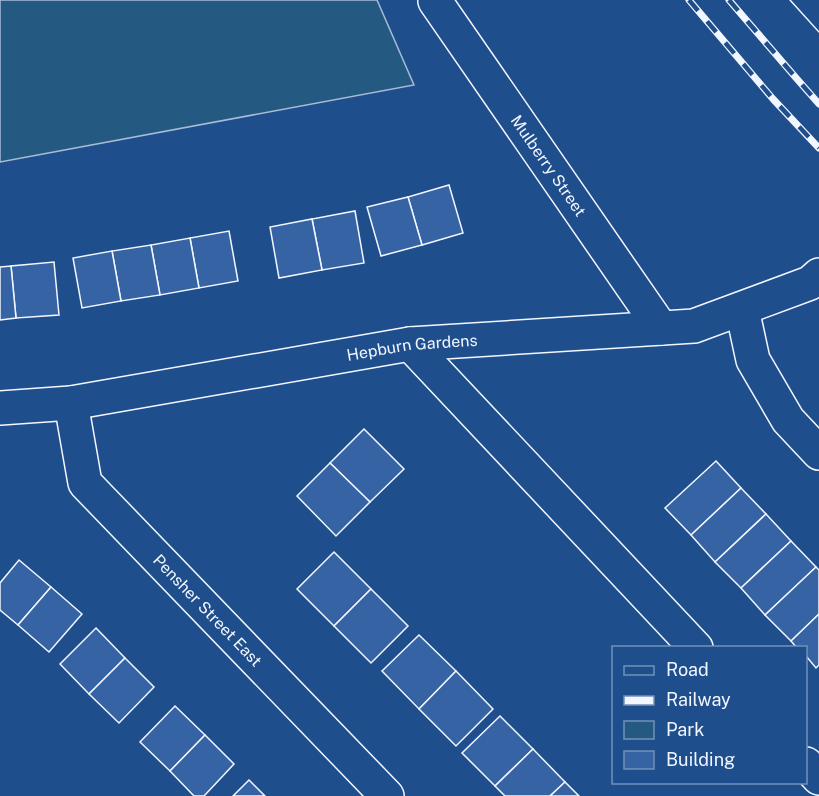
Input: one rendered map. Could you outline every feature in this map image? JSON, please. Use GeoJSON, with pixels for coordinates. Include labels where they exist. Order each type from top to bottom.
{"type":"FeatureCollection","features":[{"type":"Feature","properties":{"kind":"street","name":"Mulberry Street"},"geometry":{"type":"LineString","coordinates":[[435,1],[661,328]]}},
{"type":"Feature","properties":{"kind":"street","name":"Hepburn Gardens"},"geometry":{"type":"LineString","coordinates":[[0,408],[71,403],[410,344],[694,326],[810,283],[819,275]]}},
{"type":"Feature","properties":{"kind":"street"},"geometry":{"type":"LineString","coordinates":[[742,309],[753,360],[788,420],[819,453]]}},
{"type":"Feature","properties":{"kind":"street"},"geometry":{"type":"LineString","coordinates":[[410,344],[694,646]]}},
{"type":"Feature","properties":{"kind":"street","name":"Pensher Street East"},"geometry":{"type":"LineString","coordinates":[[71,403],[85,483],[387,796]]}},
{"type":"Feature","properties":{"kind":"street"},"geometry":{"type":"LineString","coordinates":[[807,765],[819,778]]}},
{"type":"Feature","properties":{"kind":"green space"},"geometry":{"type":"Polygon","coordinates":[[[0,0],[377,0],[414,85],[0,162],[0,0]]]}},
{"type":"Feature","properties":{"kind":"building"},"geometry":{"type":"Polygon","coordinates":[[[449,185],[463,233],[422,245],[408,197],[449,185]]]}},
{"type":"Feature","properties":{"kind":"building"},"geometry":{"type":"Polygon","coordinates":[[[408,197],[422,245],[381,256],[367,207],[408,197]]]}},
{"type":"Feature","properties":{"kind":"building"},"geometry":{"type":"Polygon","coordinates":[[[355,211],[364,263],[322,270],[312,219],[355,211]]]}},
{"type":"Feature","properties":{"kind":"building"},"geometry":{"type":"Polygon","coordinates":[[[312,219],[322,270],[279,278],[270,227],[312,219]]]}},
{"type":"Feature","properties":{"kind":"building"},"geometry":{"type":"Polygon","coordinates":[[[229,231],[238,281],[199,288],[190,238],[229,231]]]}},
{"type":"Feature","properties":{"kind":"building"},"geometry":{"type":"Polygon","coordinates":[[[190,238],[199,288],[160,295],[151,245],[190,238]]]}},
{"type":"Feature","properties":{"kind":"building"},"geometry":{"type":"Polygon","coordinates":[[[151,245],[160,295],[121,301],[112,251],[151,245]]]}},
{"type":"Feature","properties":{"kind":"building"},"geometry":{"type":"Polygon","coordinates":[[[112,251],[121,301],[82,308],[73,258],[112,251]]]}},
{"type":"Feature","properties":{"kind":"building"},"geometry":{"type":"Polygon","coordinates":[[[54,262],[59,315],[16,318],[11,266],[54,262]]]}},
{"type":"Feature","properties":{"kind":"building"},"geometry":{"type":"Polygon","coordinates":[[[11,266],[16,318],[0,320],[0,267],[11,266]]]}},
{"type":"Feature","properties":{"kind":"building"},"geometry":{"type":"Polygon","coordinates":[[[364,429],[404,469],[370,502],[330,463],[364,429]]]}},
{"type":"Feature","properties":{"kind":"building"},"geometry":{"type":"Polygon","coordinates":[[[716,461],[741,488],[691,535],[665,508],[716,461]]]}},
{"type":"Feature","properties":{"kind":"building"},"geometry":{"type":"Polygon","coordinates":[[[330,463],[370,502],[336,536],[297,496],[330,463]]]}},
{"type":"Feature","properties":{"kind":"building"},"geometry":{"type":"Polygon","coordinates":[[[741,488],[766,514],[715,562],[691,535],[741,488]]]}},
{"type":"Feature","properties":{"kind":"building"},"geometry":{"type":"Polygon","coordinates":[[[766,514],[791,541],[741,588],[715,562],[766,514]]]}},
{"type":"Feature","properties":{"kind":"building"},"geometry":{"type":"Polygon","coordinates":[[[791,541],[816,567],[765,615],[741,588],[791,541]]]}},
{"type":"Feature","properties":{"kind":"building"},"geometry":{"type":"Polygon","coordinates":[[[334,552],[371,589],[334,626],[297,589],[334,552]]]}},
{"type":"Feature","properties":{"kind":"building"},"geometry":{"type":"Polygon","coordinates":[[[19,560],[51,587],[18,625],[0,610],[0,583],[19,560]]]}},
{"type":"Feature","properties":{"kind":"building"},"geometry":{"type":"Polygon","coordinates":[[[816,567],[819,570],[819,614],[791,641],[765,615],[816,567]]]}},
{"type":"Feature","properties":{"kind":"building"},"geometry":{"type":"Polygon","coordinates":[[[51,587],[82,614],[49,652],[18,625],[51,587]]]}},
{"type":"Feature","properties":{"kind":"building"},"geometry":{"type":"Polygon","coordinates":[[[371,589],[408,626],[371,663],[334,626],[371,589]]]}},
{"type":"Feature","properties":{"kind":"building"},"geometry":{"type":"Polygon","coordinates":[[[819,614],[819,665],[816,668],[807,657],[807,646],[795,646],[791,641],[819,614]]]}},
{"type":"Feature","properties":{"kind":"building"},"geometry":{"type":"Polygon","coordinates":[[[96,628],[125,658],[89,694],[60,664],[96,628]]]}},
{"type":"Feature","properties":{"kind":"building"},"geometry":{"type":"Polygon","coordinates":[[[419,635],[456,671],[419,709],[382,671],[419,635]]]}},
{"type":"Feature","properties":{"kind":"building"},"geometry":{"type":"Polygon","coordinates":[[[125,658],[154,687],[119,723],[89,694],[125,658]]]}},
{"type":"Feature","properties":{"kind":"building"},"geometry":{"type":"Polygon","coordinates":[[[456,671],[493,709],[456,746],[419,709],[456,671]]]}},
{"type":"Feature","properties":{"kind":"building"},"geometry":{"type":"Polygon","coordinates":[[[175,706],[205,735],[170,771],[140,742],[175,706]]]}},
{"type":"Feature","properties":{"kind":"building"},"geometry":{"type":"Polygon","coordinates":[[[500,716],[533,749],[495,786],[462,753],[500,716]]]}},
{"type":"Feature","properties":{"kind":"building"},"geometry":{"type":"Polygon","coordinates":[[[205,735],[234,764],[204,796],[194,796],[170,771],[205,735]]]}},
{"type":"Feature","properties":{"kind":"building"},"geometry":{"type":"Polygon","coordinates":[[[533,749],[565,782],[550,796],[505,796],[495,786],[533,749]]]}},
{"type":"Feature","properties":{"kind":"building"},"geometry":{"type":"Polygon","coordinates":[[[249,780],[265,796],[233,796],[249,780]]]}},
{"type":"Feature","properties":{"kind":"building"},"geometry":{"type":"Polygon","coordinates":[[[565,782],[579,796],[550,796],[565,782]]]}},
{"type":"Feature","properties":{"kind":"tram line"},"geometry":{"type":"LineString","coordinates":[[790,0],[819,32]]}},
{"type":"Feature","properties":{"kind":"railway"},"geometry":{"type":"LineString","coordinates":[[689,0],[773,99],[819,148]]}},
{"type":"Feature","properties":{"kind":"railway"},"geometry":{"type":"LineString","coordinates":[[729,0],[819,104]]}}]}
